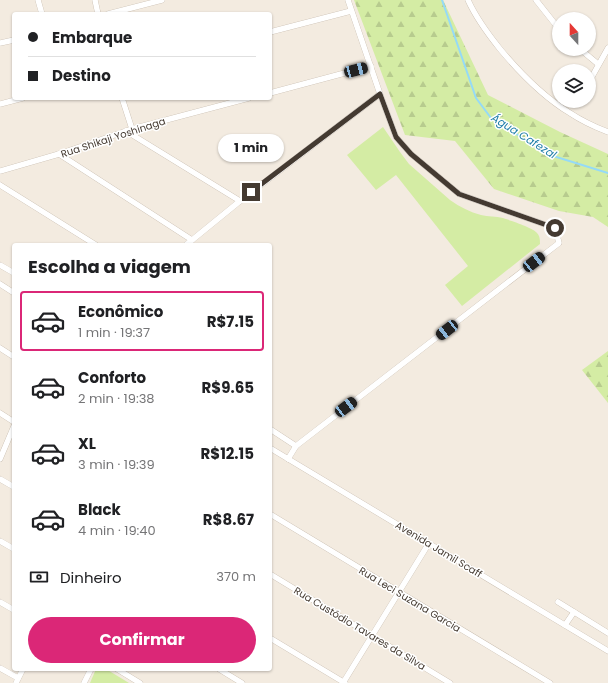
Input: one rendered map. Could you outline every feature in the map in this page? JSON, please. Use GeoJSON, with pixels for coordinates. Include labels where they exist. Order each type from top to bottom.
{"type":"FeatureCollection","features":[{"type":"Feature","properties":{"kind":"street"},"geometry":{"type":"LineString","coordinates":[[38,0],[41,12]]}},
{"type":"Feature","properties":{"kind":"street"},"geometry":{"type":"LineString","coordinates":[[95,0],[98,12]]}},
{"type":"Feature","properties":{"kind":"street"},"geometry":{"type":"LineString","coordinates":[[115,12],[162,0]]}},
{"type":"Feature","properties":{"kind":"street"},"geometry":{"type":"LineString","coordinates":[[288,459],[296,446],[559,243],[555,228],[459,194],[411,154],[396,137],[348,0]]}},
{"type":"Feature","properties":{"kind":"street"},"geometry":{"type":"LineString","coordinates":[[468,0],[504,54],[523,75],[540,91],[570,113],[588,124],[608,132]]}},
{"type":"Feature","properties":{"kind":"street"},"geometry":{"type":"LineString","coordinates":[[536,0],[552,20]]}},
{"type":"Feature","properties":{"kind":"street"},"geometry":{"type":"LineString","coordinates":[[272,31],[351,11]]}},
{"type":"Feature","properties":{"kind":"street"},"geometry":{"type":"LineString","coordinates":[[0,43],[12,40]]}},
{"type":"Feature","properties":{"kind":"street"},"geometry":{"type":"LineString","coordinates":[[596,68],[608,48]]}},
{"type":"Feature","properties":{"kind":"street"},"geometry":{"type":"LineString","coordinates":[[588,56],[598,64]]}},
{"type":"Feature","properties":{"kind":"street"},"geometry":{"type":"LineString","coordinates":[[272,91],[371,66]]}},
{"type":"Feature","properties":{"kind":"street"},"geometry":{"type":"LineString","coordinates":[[188,243],[240,201],[380,94]]}},
{"type":"Feature","properties":{"kind":"street"},"geometry":{"type":"LineString","coordinates":[[0,104],[15,100]]}},
{"type":"Feature","properties":{"kind":"street"},"geometry":{"type":"LineString","coordinates":[[123,100],[132,129]]}},
{"type":"Feature","properties":{"kind":"street","name":"Rua Shikaji Yoshinaga"},"geometry":{"type":"LineString","coordinates":[[0,171],[60,154],[132,129],[241,100]]}},
{"type":"Feature","properties":{"kind":"street"},"geometry":{"type":"LineString","coordinates":[[126,131],[240,201]]}},
{"type":"Feature","properties":{"kind":"street"},"geometry":{"type":"LineString","coordinates":[[60,154],[192,240]]}},
{"type":"Feature","properties":{"kind":"street"},"geometry":{"type":"LineString","coordinates":[[0,185],[93,243]]}},
{"type":"Feature","properties":{"kind":"street"},"geometry":{"type":"LineString","coordinates":[[0,265],[12,272]]}},
{"type":"Feature","properties":{"kind":"street"},"geometry":{"type":"LineString","coordinates":[[0,284],[12,291]]}},
{"type":"Feature","properties":{"kind":"street"},"geometry":{"type":"LineString","coordinates":[[0,348],[12,356]]}},
{"type":"Feature","properties":{"kind":"street"},"geometry":{"type":"LineString","coordinates":[[0,413],[12,421]]}},
{"type":"Feature","properties":{"kind":"street"},"geometry":{"type":"LineString","coordinates":[[272,430],[296,446]]}},
{"type":"Feature","properties":{"kind":"street"},"geometry":{"type":"LineString","coordinates":[[0,459],[12,431]]}},
{"type":"Feature","properties":{"kind":"street","name":"Avenida Jamil Scaff"},"geometry":{"type":"LineString","coordinates":[[272,449],[608,651]]}},
{"type":"Feature","properties":{"kind":"street"},"geometry":{"type":"LineString","coordinates":[[0,479],[12,486]]}},
{"type":"Feature","properties":{"kind":"street","name":"Rua Leci Suzana Garcia"},"geometry":{"type":"LineString","coordinates":[[272,515],[550,683]]}},
{"type":"Feature","properties":{"kind":"street"},"geometry":{"type":"LineString","coordinates":[[0,541],[12,548]]}},
{"type":"Feature","properties":{"kind":"street"},"geometry":{"type":"LineString","coordinates":[[272,639],[344,683],[429,543]]}},
{"type":"Feature","properties":{"kind":"street","name":"Rua Custódio Tavares da Silva"},"geometry":{"type":"LineString","coordinates":[[272,575],[450,683]]}},
{"type":"Feature","properties":{"kind":"street"},"geometry":{"type":"LineString","coordinates":[[0,602],[12,609]]}},
{"type":"Feature","properties":{"kind":"street"},"geometry":{"type":"LineString","coordinates":[[558,602],[608,633]]}},
{"type":"Feature","properties":{"kind":"street"},"geometry":{"type":"LineString","coordinates":[[565,624],[574,612]]}},
{"type":"Feature","properties":{"kind":"street"},"geometry":{"type":"LineString","coordinates":[[0,668],[17,680],[22,671]]}},
{"type":"Feature","properties":{"kind":"street"},"geometry":{"type":"LineString","coordinates":[[84,683],[90,671]]}},
{"type":"Feature","properties":{"kind":"street"},"geometry":{"type":"LineString","coordinates":[[120,671],[140,683]]}},
{"type":"Feature","properties":{"kind":"street"},"geometry":{"type":"LineString","coordinates":[[221,671],[242,683]]}},
{"type":"Feature","properties":{"kind":"green space"},"geometry":{"type":"Polygon","coordinates":[[[354,0],[443,0],[488,95],[560,132],[608,154],[608,227],[593,217],[559,211],[494,189],[455,141],[405,135],[354,0]]]}},
{"type":"Feature","properties":{"kind":"green space"},"geometry":{"type":"Polygon","coordinates":[[[383,127],[409,164],[450,200],[461,207],[484,216],[503,218],[521,224],[535,231],[539,235],[540,244],[462,306],[445,285],[468,266],[396,175],[376,190],[347,155],[383,127]]]}},
{"type":"Feature","properties":{"kind":"green space"},"geometry":{"type":"Polygon","coordinates":[[[608,351],[608,403],[582,370],[608,351]]]}},
{"type":"Feature","properties":{"kind":"green space"},"geometry":{"type":"Polygon","coordinates":[[[95,671],[109,671],[129,683],[90,683],[95,671]]]}},
{"type":"Feature","properties":{"kind":"waterway","name":"Água Cafezal"},"geometry":{"type":"LineString","coordinates":[[442,0],[476,98],[491,118],[550,155],[608,173]]}},
{"type":"Feature","properties":{"kind":"route"},"geometry":{"type":"LineString","coordinates":[[251,192],[380,94],[396,137],[411,154],[459,194],[555,228]]}}]}
